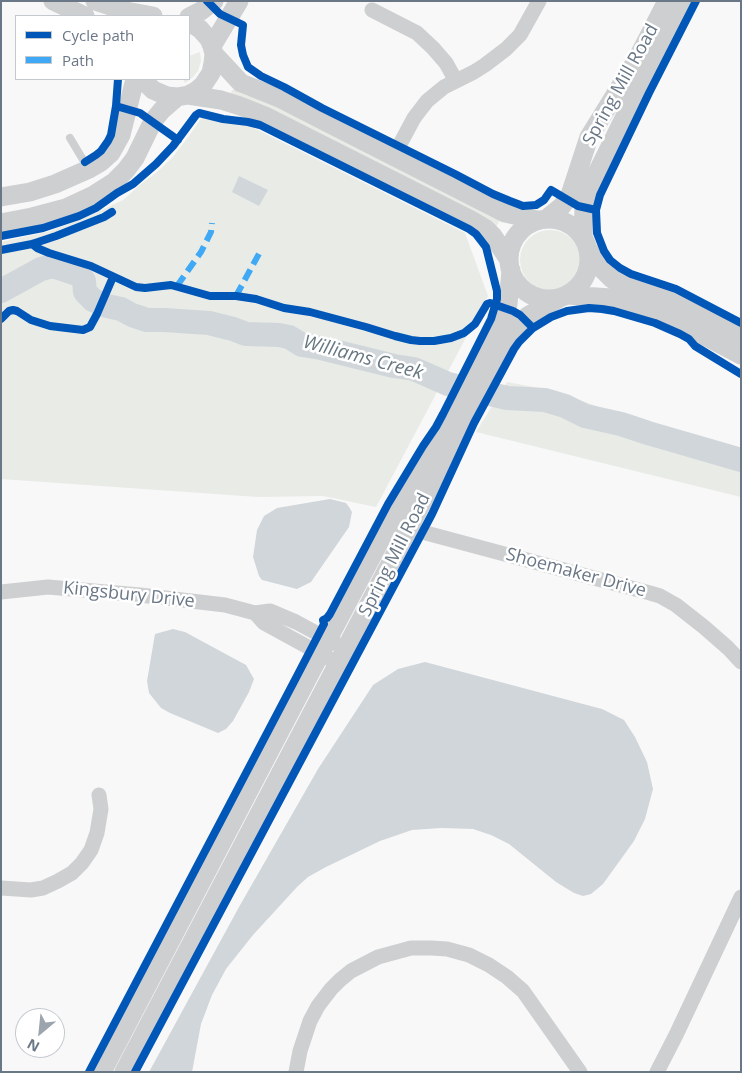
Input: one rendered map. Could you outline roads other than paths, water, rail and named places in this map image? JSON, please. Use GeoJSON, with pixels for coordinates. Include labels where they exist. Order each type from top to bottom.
{"type":"FeatureCollection","features":[{"type":"Feature","properties":{"kind":"street"},"geometry":{"type":"LineString","coordinates":[[53,1],[83,15]]}},
{"type":"Feature","properties":{"kind":"street"},"geometry":{"type":"LineString","coordinates":[[96,1],[126,11],[148,15]]}},
{"type":"Feature","properties":{"kind":"street"},"geometry":{"type":"LineString","coordinates":[[190,16],[214,1]]}},
{"type":"Feature","properties":{"kind":"street"},"geometry":{"type":"LineString","coordinates":[[1,223],[66,208],[92,196],[114,182],[135,158],[153,121],[162,110],[182,96],[204,85],[211,73],[213,50],[239,1]]}},
{"type":"Feature","properties":{"kind":"street"},"geometry":{"type":"LineString","coordinates":[[392,157],[414,118],[427,101],[444,87],[486,65],[506,50],[520,35],[539,1]]}},
{"type":"Feature","properties":{"kind":"street","name":"Spring Mill Road"},"geometry":{"type":"LineString","coordinates":[[542,220],[562,206],[570,195],[589,137],[636,61],[667,1]]}},
{"type":"Feature","properties":{"kind":"street","name":"Spring Mill Road"},"geometry":{"type":"LineString","coordinates":[[586,244],[584,212],[588,192],[684,1]]}},
{"type":"Feature","properties":{"kind":"street"},"geometry":{"type":"LineString","coordinates":[[372,10],[417,33],[446,63],[456,81]]}},
{"type":"Feature","properties":{"kind":"street"},"geometry":{"type":"LineString","coordinates":[[190,23],[200,29],[209,39],[213,50],[241,84],[269,94],[505,213],[542,220],[563,221],[571,225],[586,244],[597,264],[612,279],[676,302],[741,334]]}},
{"type":"Feature","properties":{"kind":"street"},"geometry":{"type":"LineString","coordinates":[[1,197],[30,192],[55,184],[101,162],[117,144],[124,127],[135,80]]}},
{"type":"Feature","properties":{"kind":"street"},"geometry":{"type":"LineString","coordinates":[[143,80],[159,94],[221,100],[266,116],[471,220],[486,229],[493,236],[510,265],[515,280],[531,294],[541,298],[552,299],[565,296],[610,298],[646,307],[667,316],[741,356]]}},
{"type":"Feature","properties":{"kind":"street"},"geometry":{"type":"LineString","coordinates":[[510,265],[511,245],[519,232],[530,223],[542,220]]}},
{"type":"Feature","properties":{"kind":"street"},"geometry":{"type":"LineString","coordinates":[[565,296],[578,287],[586,276],[589,264],[586,244]]}},
{"type":"Feature","properties":{"kind":"street","name":"Spring Mill Road"},"geometry":{"type":"LineString","coordinates":[[485,369],[507,309],[510,295],[510,265]]}},
{"type":"Feature","properties":{"kind":"street","name":"Spring Mill Road"},"geometry":{"type":"LineString","coordinates":[[102,1072],[389,524],[459,416],[485,369],[511,333],[529,315],[565,296]]}},
{"type":"Feature","properties":{"kind":"street","name":"Spring Mill Road"},"geometry":{"type":"LineString","coordinates":[[124,1072],[409,529],[459,416]]}},
{"type":"Feature","properties":{"kind":"street","name":"Shoemaker Drive"},"geometry":{"type":"LineString","coordinates":[[389,524],[660,596],[676,605],[697,622],[728,648],[741,662]]}},
{"type":"Feature","properties":{"kind":"street","name":"Kingsbury Drive"},"geometry":{"type":"LineString","coordinates":[[1,592],[48,587],[225,605],[255,613],[270,611],[296,622],[324,646],[342,656]]}},
{"type":"Feature","properties":{"kind":"street"},"geometry":{"type":"LineString","coordinates":[[1,888],[31,890],[43,888],[72,873],[91,850],[97,833],[101,809],[99,795]]}},
{"type":"Feature","properties":{"kind":"street"},"geometry":{"type":"LineString","coordinates":[[657,1072],[741,897]]}},
{"type":"Feature","properties":{"kind":"street"},"geometry":{"type":"LineString","coordinates":[[296,1072],[300,1051],[310,1021],[318,1006],[340,980],[351,971],[378,957],[411,948],[447,949],[469,955],[507,977],[523,991],[580,1072]]}},
{"type":"Feature","properties":{"kind":"lane"},"geometry":{"type":"LineString","coordinates":[[70,138],[89,169]]}},
{"type":"Feature","properties":{"kind":"waterway","name":"Williams Creek"},"geometry":{"type":"LineString","coordinates":[[1,291],[41,269],[53,266],[80,275],[84,281],[85,292],[93,300],[147,320],[209,323],[246,334],[289,337],[302,345],[414,369],[448,384],[507,398],[545,400],[565,406],[585,416],[621,424],[741,460]]}}]}
